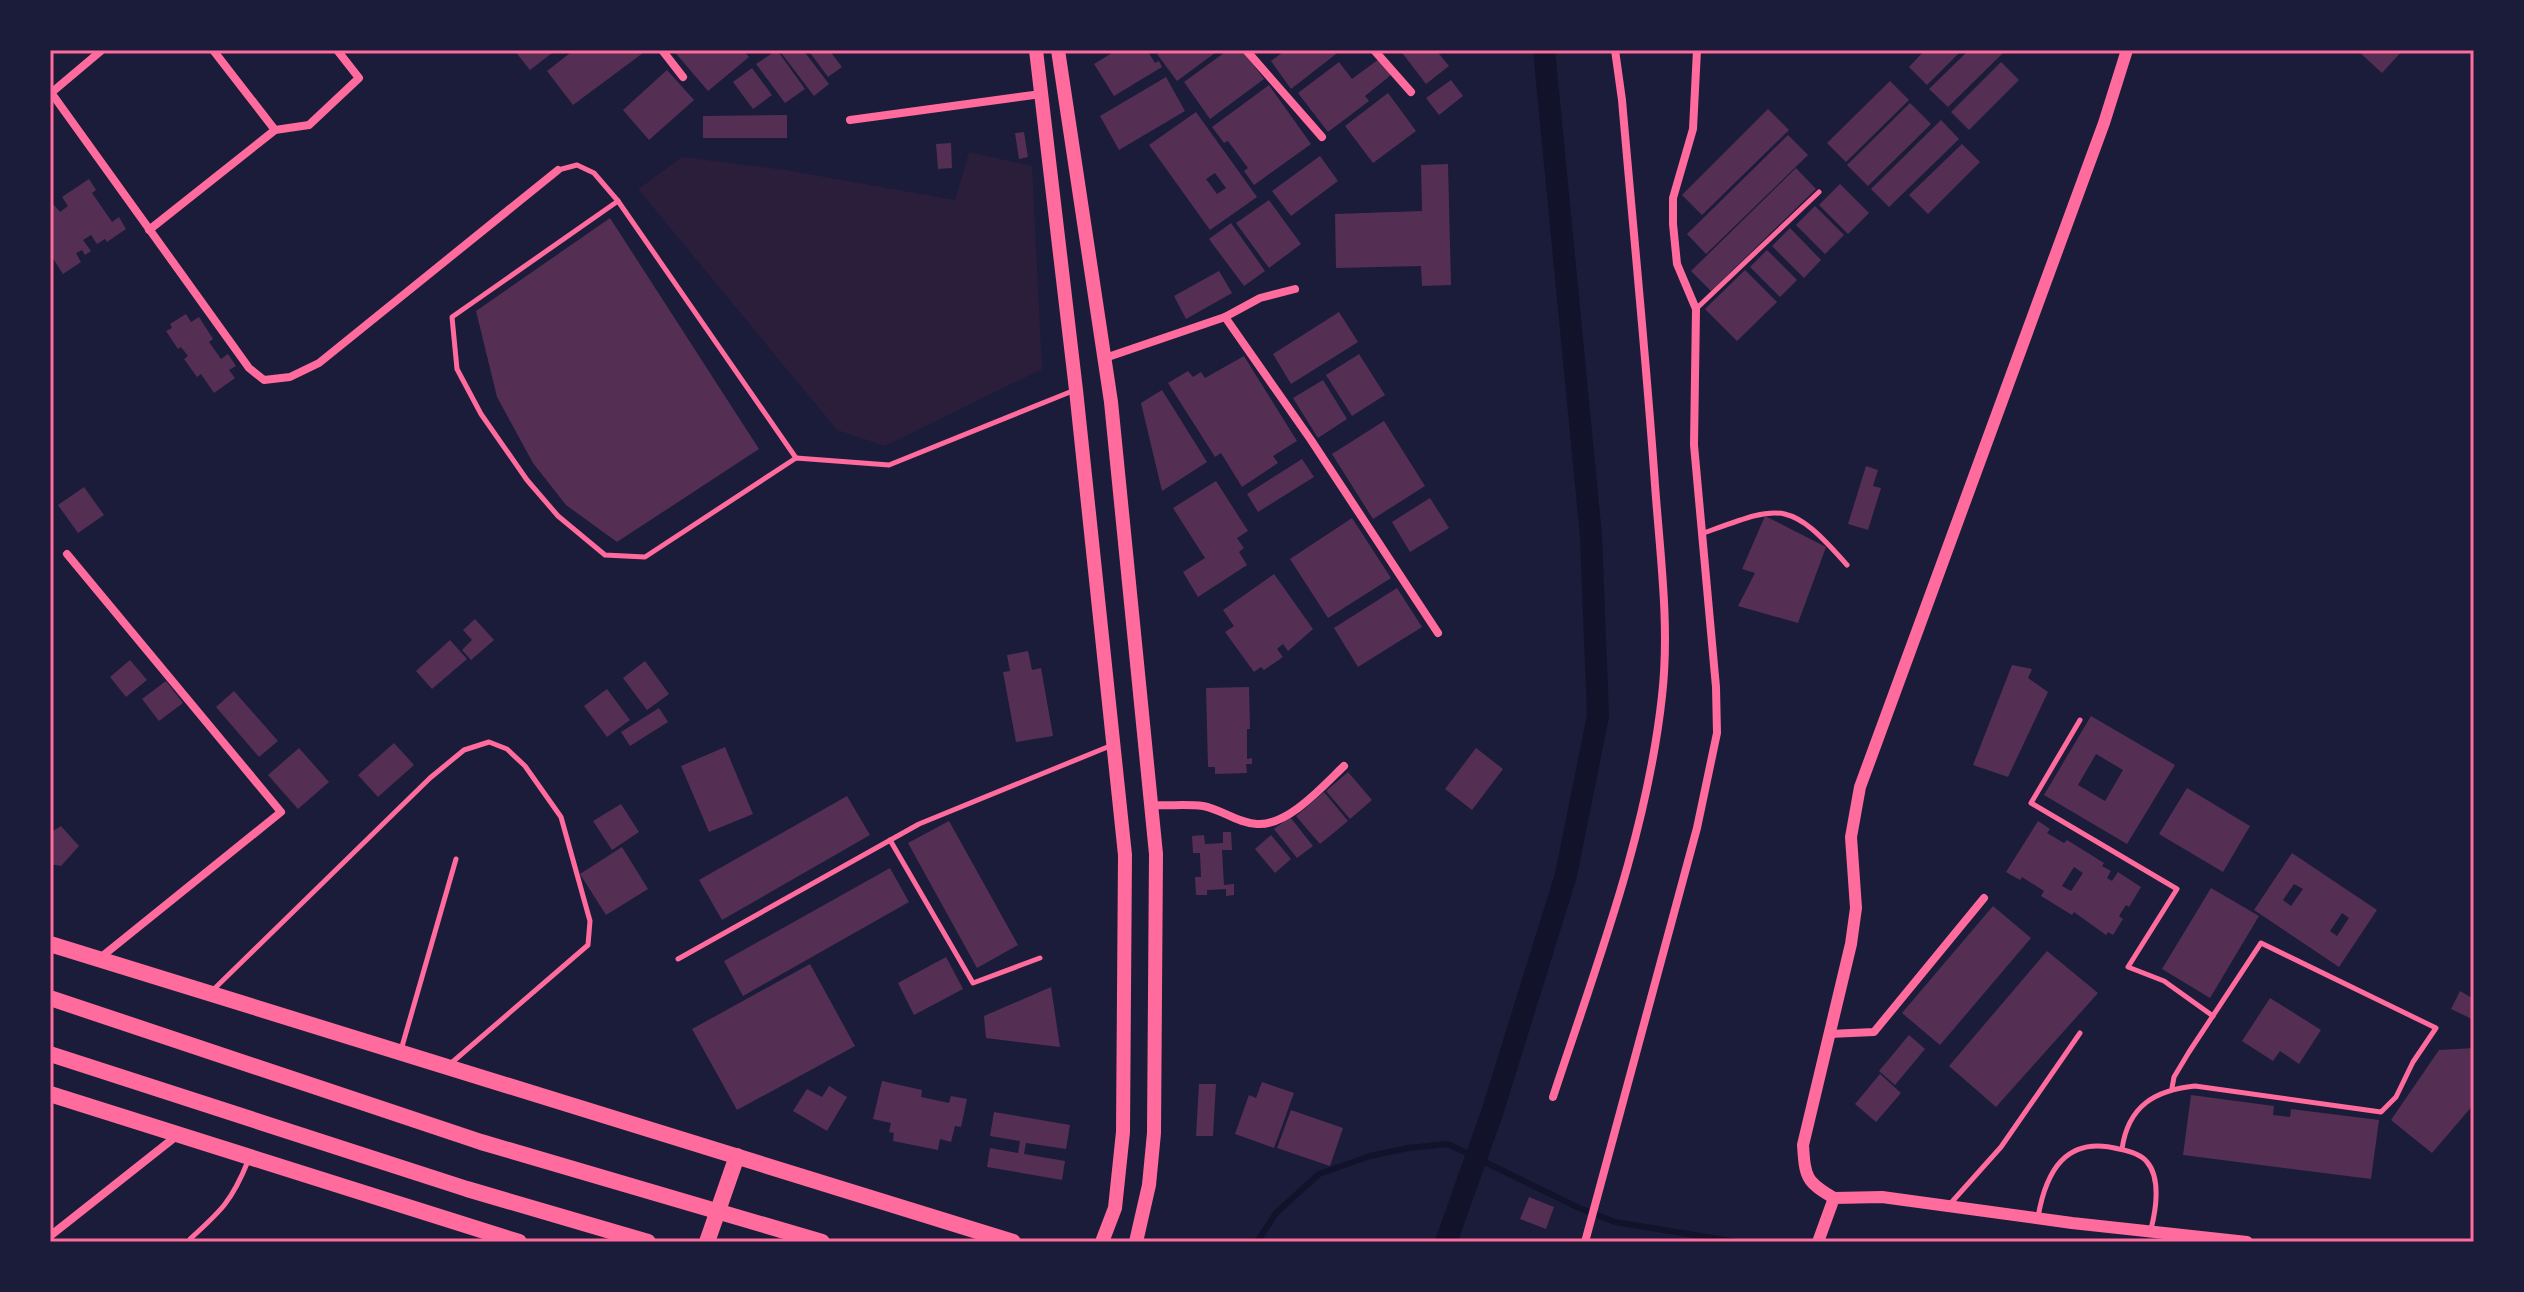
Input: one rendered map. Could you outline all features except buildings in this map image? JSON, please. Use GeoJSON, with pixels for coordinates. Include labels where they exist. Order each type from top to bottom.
{"type":"FeatureCollection","features":[{"type":"Feature","properties":{"kind":"highway"},"geometry":{"type":"LineString","coordinates":[[51,945],[1013,1242]]}},
{"type":"Feature","properties":{"kind":"highway"},"geometry":{"type":"LineString","coordinates":[[50,998],[481,1142],[822,1242]]}},
{"type":"Feature","properties":{"kind":"highway"},"geometry":{"type":"LineString","coordinates":[[50,1054],[467,1189],[648,1242]]}},
{"type":"Feature","properties":{"kind":"highway"},"geometry":{"type":"LineString","coordinates":[[50,1094],[511,1241]]}},
{"type":"Feature","properties":{"kind":"highway"},"geometry":{"type":"LineString","coordinates":[[707,1242],[737,1156]]}},
{"type":"Feature","properties":{"kind":"main road"},"geometry":{"type":"LineString","coordinates":[[1036,50],[1125,855],[1123,1132],[1115,1208],[1102,1242]]}},
{"type":"Feature","properties":{"kind":"main road"},"geometry":{"type":"LineString","coordinates":[[1058,50],[1105,358],[1156,854],[1154,1133],[1144,1215],[1136,1242]]}},
{"type":"Feature","properties":{"kind":"street"},"geometry":{"type":"LineString","coordinates":[[102,50],[51,92],[249,368],[264,380],[290,377],[319,363],[558,170]]}},
{"type":"Feature","properties":{"kind":"street"},"geometry":{"type":"LineString","coordinates":[[213,50],[275,130]]}},
{"type":"Feature","properties":{"kind":"street"},"geometry":{"type":"LineString","coordinates":[[149,230],[275,130],[309,125],[359,78],[337,50]]}},
{"type":"Feature","properties":{"kind":"street"},"geometry":{"type":"LineString","coordinates":[[662,50],[683,77]]}},
{"type":"Feature","properties":{"kind":"street"},"geometry":{"type":"LineString","coordinates":[[1246,50],[1322,137]]}},
{"type":"Feature","properties":{"kind":"street"},"geometry":{"type":"LineString","coordinates":[[1374,50],[1411,92]]}},
{"type":"Feature","properties":{"kind":"street"},"geometry":{"type":"LineString","coordinates":[[1553,1097],[1624,876],[1652,769],[1663,692],[1664,611],[1656,495],[1615,50]]}},
{"type":"Feature","properties":{"kind":"street"},"geometry":{"type":"LineString","coordinates":[[1585,1242],[1697,828],[1717,733],[1716,687],[1694,445],[1696,309],[1677,264],[1673,198],[1693,129],[1697,50]]}},
{"type":"Feature","properties":{"kind":"street"},"geometry":{"type":"LineString","coordinates":[[2127,50],[2099,137],[1860,787],[1851,837],[1856,908],[1851,944],[1803,1145],[1804,1165],[1812,1185],[1834,1198],[1882,1197],[2247,1242]]}},
{"type":"Feature","properties":{"kind":"street"},"geometry":{"type":"LineString","coordinates":[[850,120],[1041,94]]}},
{"type":"Feature","properties":{"kind":"street"},"geometry":{"type":"LineString","coordinates":[[1105,358],[1225,317],[1260,298],[1295,289]]}},
{"type":"Feature","properties":{"kind":"street"},"geometry":{"type":"LineString","coordinates":[[1225,317],[1311,440],[1438,633]]}},
{"type":"Feature","properties":{"kind":"street"},"geometry":{"type":"LineString","coordinates":[[67,554],[281,812],[100,959]]}},
{"type":"Feature","properties":{"kind":"street"},"geometry":{"type":"LineString","coordinates":[[1152,805],[1205,807],[1230,818],[1266,823],[1303,804],[1344,766]]}},
{"type":"Feature","properties":{"kind":"street"},"geometry":{"type":"LineString","coordinates":[[1829,1034],[1874,1032],[1984,898]]}},
{"type":"Feature","properties":{"kind":"street"},"geometry":{"type":"LineString","coordinates":[[50,1236],[180,1133]]}},
{"type":"Feature","properties":{"kind":"street"},"geometry":{"type":"LineString","coordinates":[[1819,1238],[1834,1198]]}},
{"type":"Feature","properties":{"kind":"lane"},"geometry":{"type":"LineString","coordinates":[[558,170],[577,165],[594,173],[618,201],[796,458]]}},
{"type":"Feature","properties":{"kind":"lane"},"geometry":{"type":"LineString","coordinates":[[1696,309],[1819,192]]}},
{"type":"Feature","properties":{"kind":"lane"},"geometry":{"type":"LineString","coordinates":[[618,201],[452,317],[457,369],[481,414],[527,480],[558,516],[605,555],[645,557],[796,458],[889,465],[1076,390]]}},
{"type":"Feature","properties":{"kind":"lane"},"geometry":{"type":"LineString","coordinates":[[1701,534],[1759,513],[1775,512],[1802,521],[1815,530],[1847,565]]}},
{"type":"Feature","properties":{"kind":"lane"},"geometry":{"type":"LineString","coordinates":[[2080,720],[2031,803],[2177,889],[2128,967],[2164,981],[2213,1016]]}},
{"type":"Feature","properties":{"kind":"lane"},"geometry":{"type":"LineString","coordinates":[[211,992],[430,778],[464,750],[489,742],[507,749],[525,766],[561,817],[590,921],[588,945],[448,1066]]}},
{"type":"Feature","properties":{"kind":"lane"},"geometry":{"type":"LineString","coordinates":[[678,959],[919,824],[1114,744]]}},
{"type":"Feature","properties":{"kind":"lane"},"geometry":{"type":"LineString","coordinates":[[890,840],[973,983],[1040,958]]}},
{"type":"Feature","properties":{"kind":"lane"},"geometry":{"type":"LineString","coordinates":[[400,1051],[456,859]]}},
{"type":"Feature","properties":{"kind":"lane"},"geometry":{"type":"LineString","coordinates":[[2122,1149],[2132,1116],[2147,1101],[2172,1088],[2195,1086],[2381,1112],[2396,1097],[2413,1062],[2436,1028],[2261,943],[2174,1077],[2172,1088]]}},
{"type":"Feature","properties":{"kind":"lane"},"geometry":{"type":"LineString","coordinates":[[1949,1205],[2001,1147],[2080,1033]]}},
{"type":"Feature","properties":{"kind":"lane"},"geometry":{"type":"LineString","coordinates":[[2038,1218],[2045,1184],[2057,1165],[2071,1152],[2088,1145],[2104,1145],[2135,1153],[2148,1162],[2154,1178],[2156,1204],[2151,1232]]}},
{"type":"Feature","properties":{"kind":"lane"},"geometry":{"type":"LineString","coordinates":[[190,1239],[224,1208],[237,1189],[250,1156]]}},
{"type":"Feature","properties":{"kind":"shaded area"},"geometry":{"type":"Polygon","coordinates":[[[969,152],[1032,166],[1042,369],[885,446],[837,430],[638,189],[682,157],[786,170],[955,200],[969,152]]]}},
{"type":"Feature","properties":{"kind":"waterway"},"geometry":{"type":"LineString","coordinates":[[1446,1242],[1492,1113],[1566,875],[1598,716],[1591,536],[1544,50]]}},
{"type":"Feature","properties":{"kind":"waterway"},"geometry":{"type":"LineString","coordinates":[[1257,1242],[1276,1213],[1319,1174],[1370,1156],[1448,1144],[1577,1207],[1615,1222],[1737,1242]]}}]}
